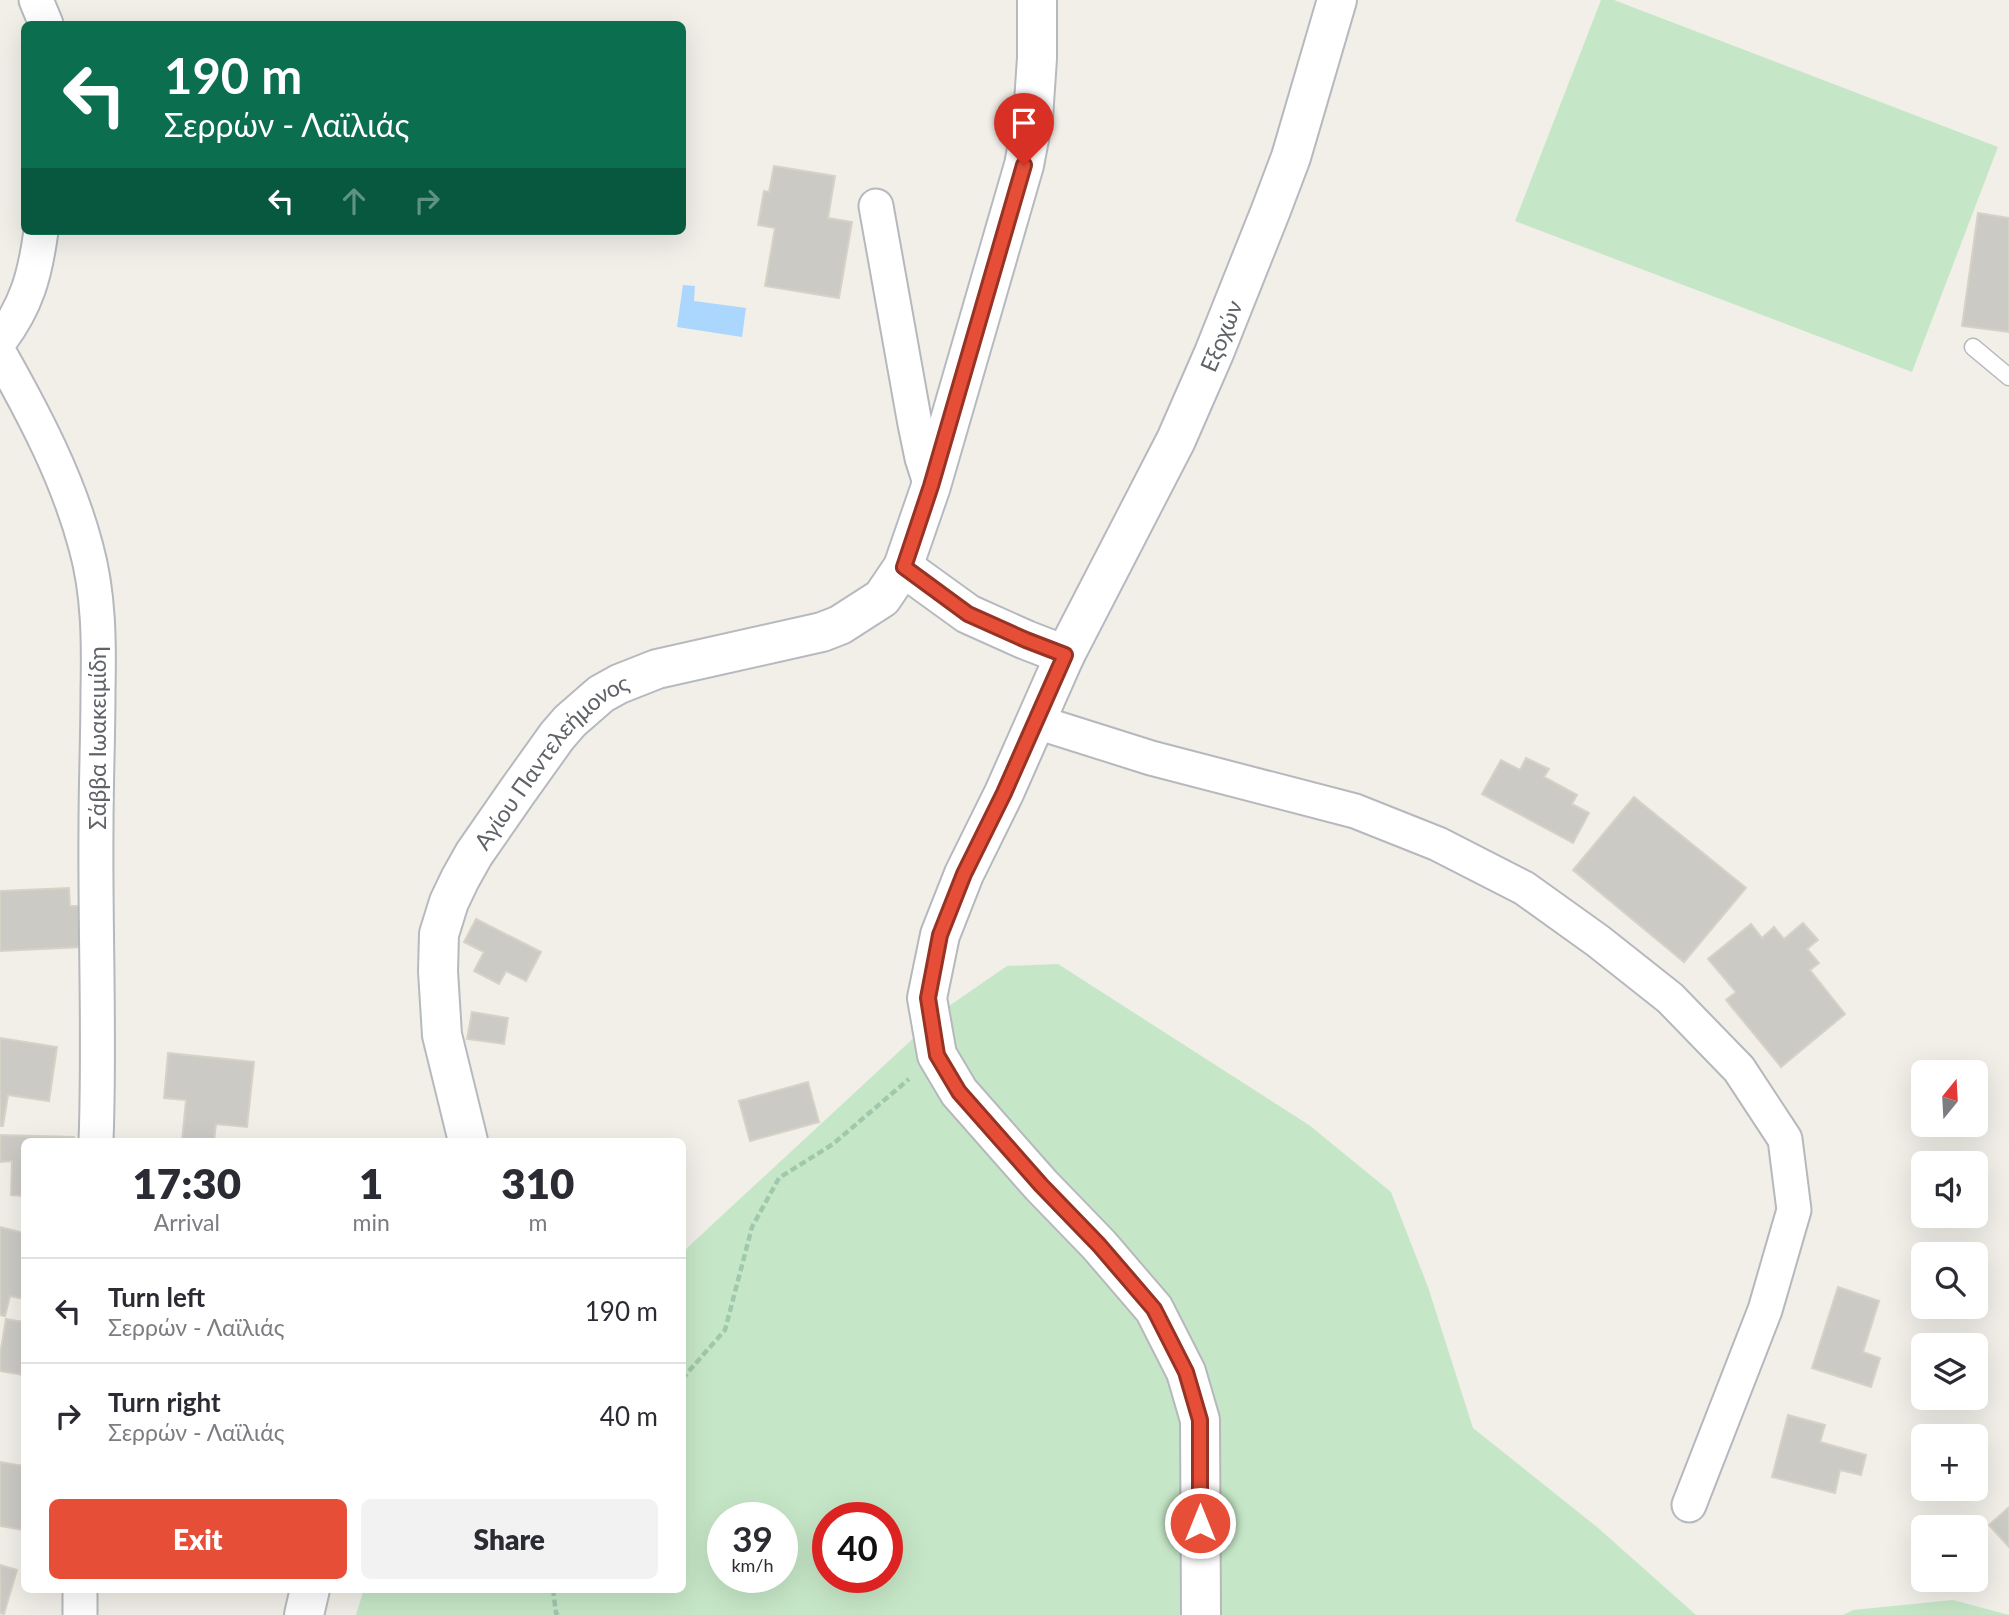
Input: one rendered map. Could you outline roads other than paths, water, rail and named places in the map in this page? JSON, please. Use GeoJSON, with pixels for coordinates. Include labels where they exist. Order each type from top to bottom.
{"type":"FeatureCollection","features":[{"type":"Feature","properties":{"kind":"main road","name":"Αγίου Παντελεήμονος"},"geometry":{"type":"LineString","coordinates":[[467,1138],[442,1035],[439,934],[449,902],[474,854],[557,736],[601,694],[632,678],[822,632],[841,625],[882,598],[904,567],[931,486],[1024,165],[1033,118],[1037,0]]}},
{"type":"Feature","properties":{"kind":"main road","name":"Εξοχών"},"geometry":{"type":"LineString","coordinates":[[1201,1615],[1200,1420],[1186,1372],[1154,1309],[959,1092],[937,1055],[928,998],[940,935],[964,874],[1037,722],[1065,655],[1176,440],[1218,342],[1291,157],[1337,0]]}},
{"type":"Feature","properties":{"kind":"main road"},"geometry":{"type":"LineString","coordinates":[[904,567],[968,614],[1065,655]]}},
{"type":"Feature","properties":{"kind":"main road"},"geometry":{"type":"LineString","coordinates":[[304,1615],[309,1593]]}},
{"type":"Feature","properties":{"kind":"street"},"geometry":{"type":"LineString","coordinates":[[36,0],[45,21]]}},
{"type":"Feature","properties":{"kind":"street"},"geometry":{"type":"LineString","coordinates":[[876,206],[915,424],[931,486]]}},
{"type":"Feature","properties":{"kind":"street"},"geometry":{"type":"LineString","coordinates":[[0,341],[24,303],[40,235]]}},
{"type":"Feature","properties":{"kind":"street","name":"Σάββα Ιωακειμίδη"},"geometry":{"type":"LineString","coordinates":[[0,354],[36,418],[58,468],[87,549],[95,596],[98,661],[96,1138]]}},
{"type":"Feature","properties":{"kind":"street"},"geometry":{"type":"LineString","coordinates":[[1037,722],[1151,758],[1354,811],[1438,844],[1524,888],[1598,941],[1670,998],[1739,1069],[1785,1139],[1794,1210],[1765,1310],[1689,1505]]}},
{"type":"Feature","properties":{"kind":"street"},"geometry":{"type":"LineString","coordinates":[[80,1593],[80,1615]]}},
{"type":"Feature","properties":{"kind":"lane"},"geometry":{"type":"LineString","coordinates":[[1973,347],[2009,377]]}},
{"type":"Feature","properties":{"kind":"water"},"geometry":{"type":"Polygon","coordinates":[[[683,285],[695,286],[694,301],[746,308],[742,337],[677,327],[683,285]]]}}]}
